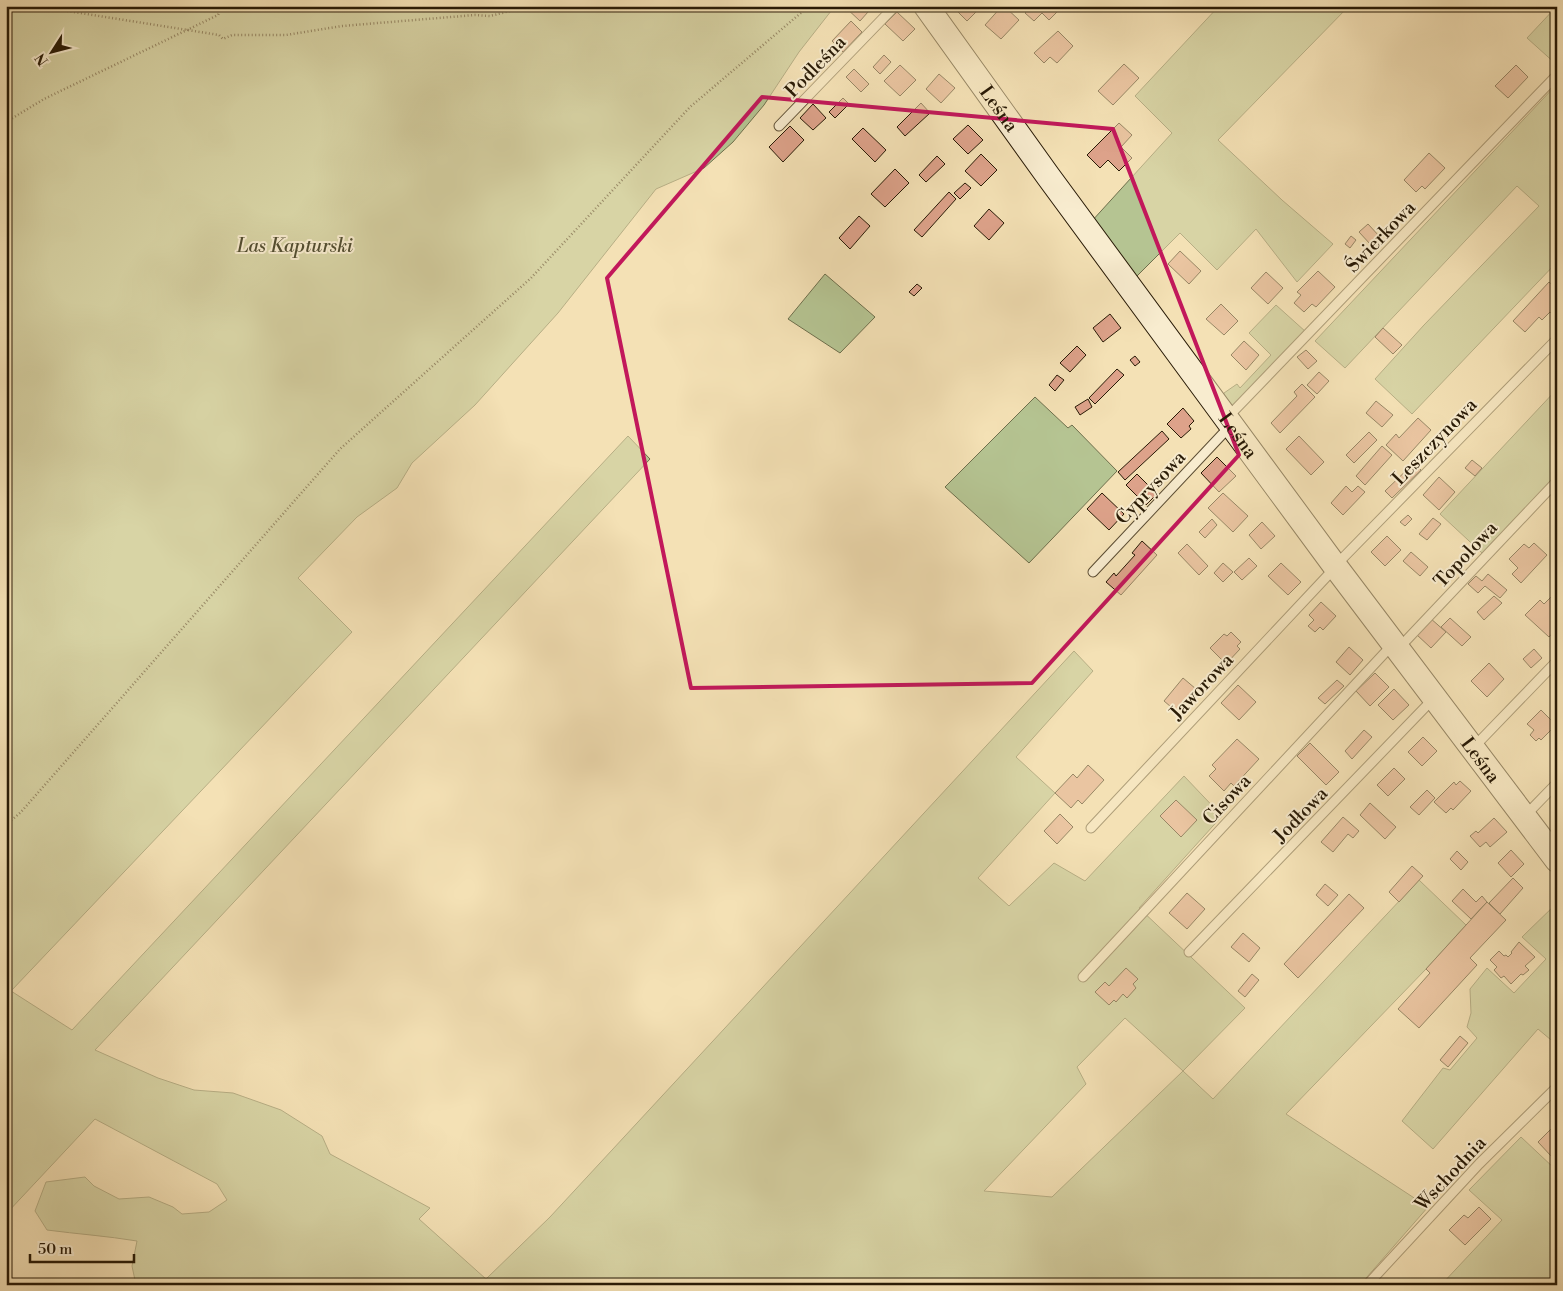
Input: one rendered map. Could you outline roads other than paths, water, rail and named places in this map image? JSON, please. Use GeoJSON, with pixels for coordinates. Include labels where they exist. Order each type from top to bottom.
{"type":"FeatureCollection","features":[{"type":"Feature","properties":{"kind":"street","name":"Leśna"},"geometry":{"type":"LineString","coordinates":[[926,6],[1048,176],[1335,566],[1524,817],[1552,850]]}},
{"type":"Feature","properties":{"kind":"lane","name":"Podleśna"},"geometry":{"type":"LineString","coordinates":[[779,126],[895,6]]}},
{"type":"Feature","properties":{"kind":"lane","name":"Świerkowa"},"geometry":{"type":"LineString","coordinates":[[1229,422],[1557,76]]}},
{"type":"Feature","properties":{"kind":"lane","name":"Leszczynowa"},"geometry":{"type":"LineString","coordinates":[[1335,566],[1557,339]]}},
{"type":"Feature","properties":{"kind":"lane","name":"Cyprysowa"},"geometry":{"type":"LineString","coordinates":[[1093,572],[1229,422]]}},
{"type":"Feature","properties":{"kind":"lane","name":"Topolowa"},"geometry":{"type":"LineString","coordinates":[[1395,646],[1557,481]]}},
{"type":"Feature","properties":{"kind":"lane","name":"Jaworowa"},"geometry":{"type":"LineString","coordinates":[[1092,828],[1335,566]]}},
{"type":"Feature","properties":{"kind":"lane","name":"Cisowa"},"geometry":{"type":"LineString","coordinates":[[1083,976],[1395,646]]}},
{"type":"Feature","properties":{"kind":"lane"},"geometry":{"type":"LineString","coordinates":[[1473,749],[1557,660]]}},
{"type":"Feature","properties":{"kind":"lane","name":"Jodłowa"},"geometry":{"type":"LineString","coordinates":[[1189,952],[1434,698]]}},
{"type":"Feature","properties":{"kind":"lane"},"geometry":{"type":"LineString","coordinates":[[1524,817],[1557,783]]}},
{"type":"Feature","properties":{"kind":"lane","name":"Wschodnia"},"geometry":{"type":"LineString","coordinates":[[1368,1284],[1479,1164],[1557,1087]]}},
{"type":"Feature","properties":{"kind":"park label","name":"Las Kapturski"},"geometry":{"type":"Point","coordinates":[295,245]}}]}
